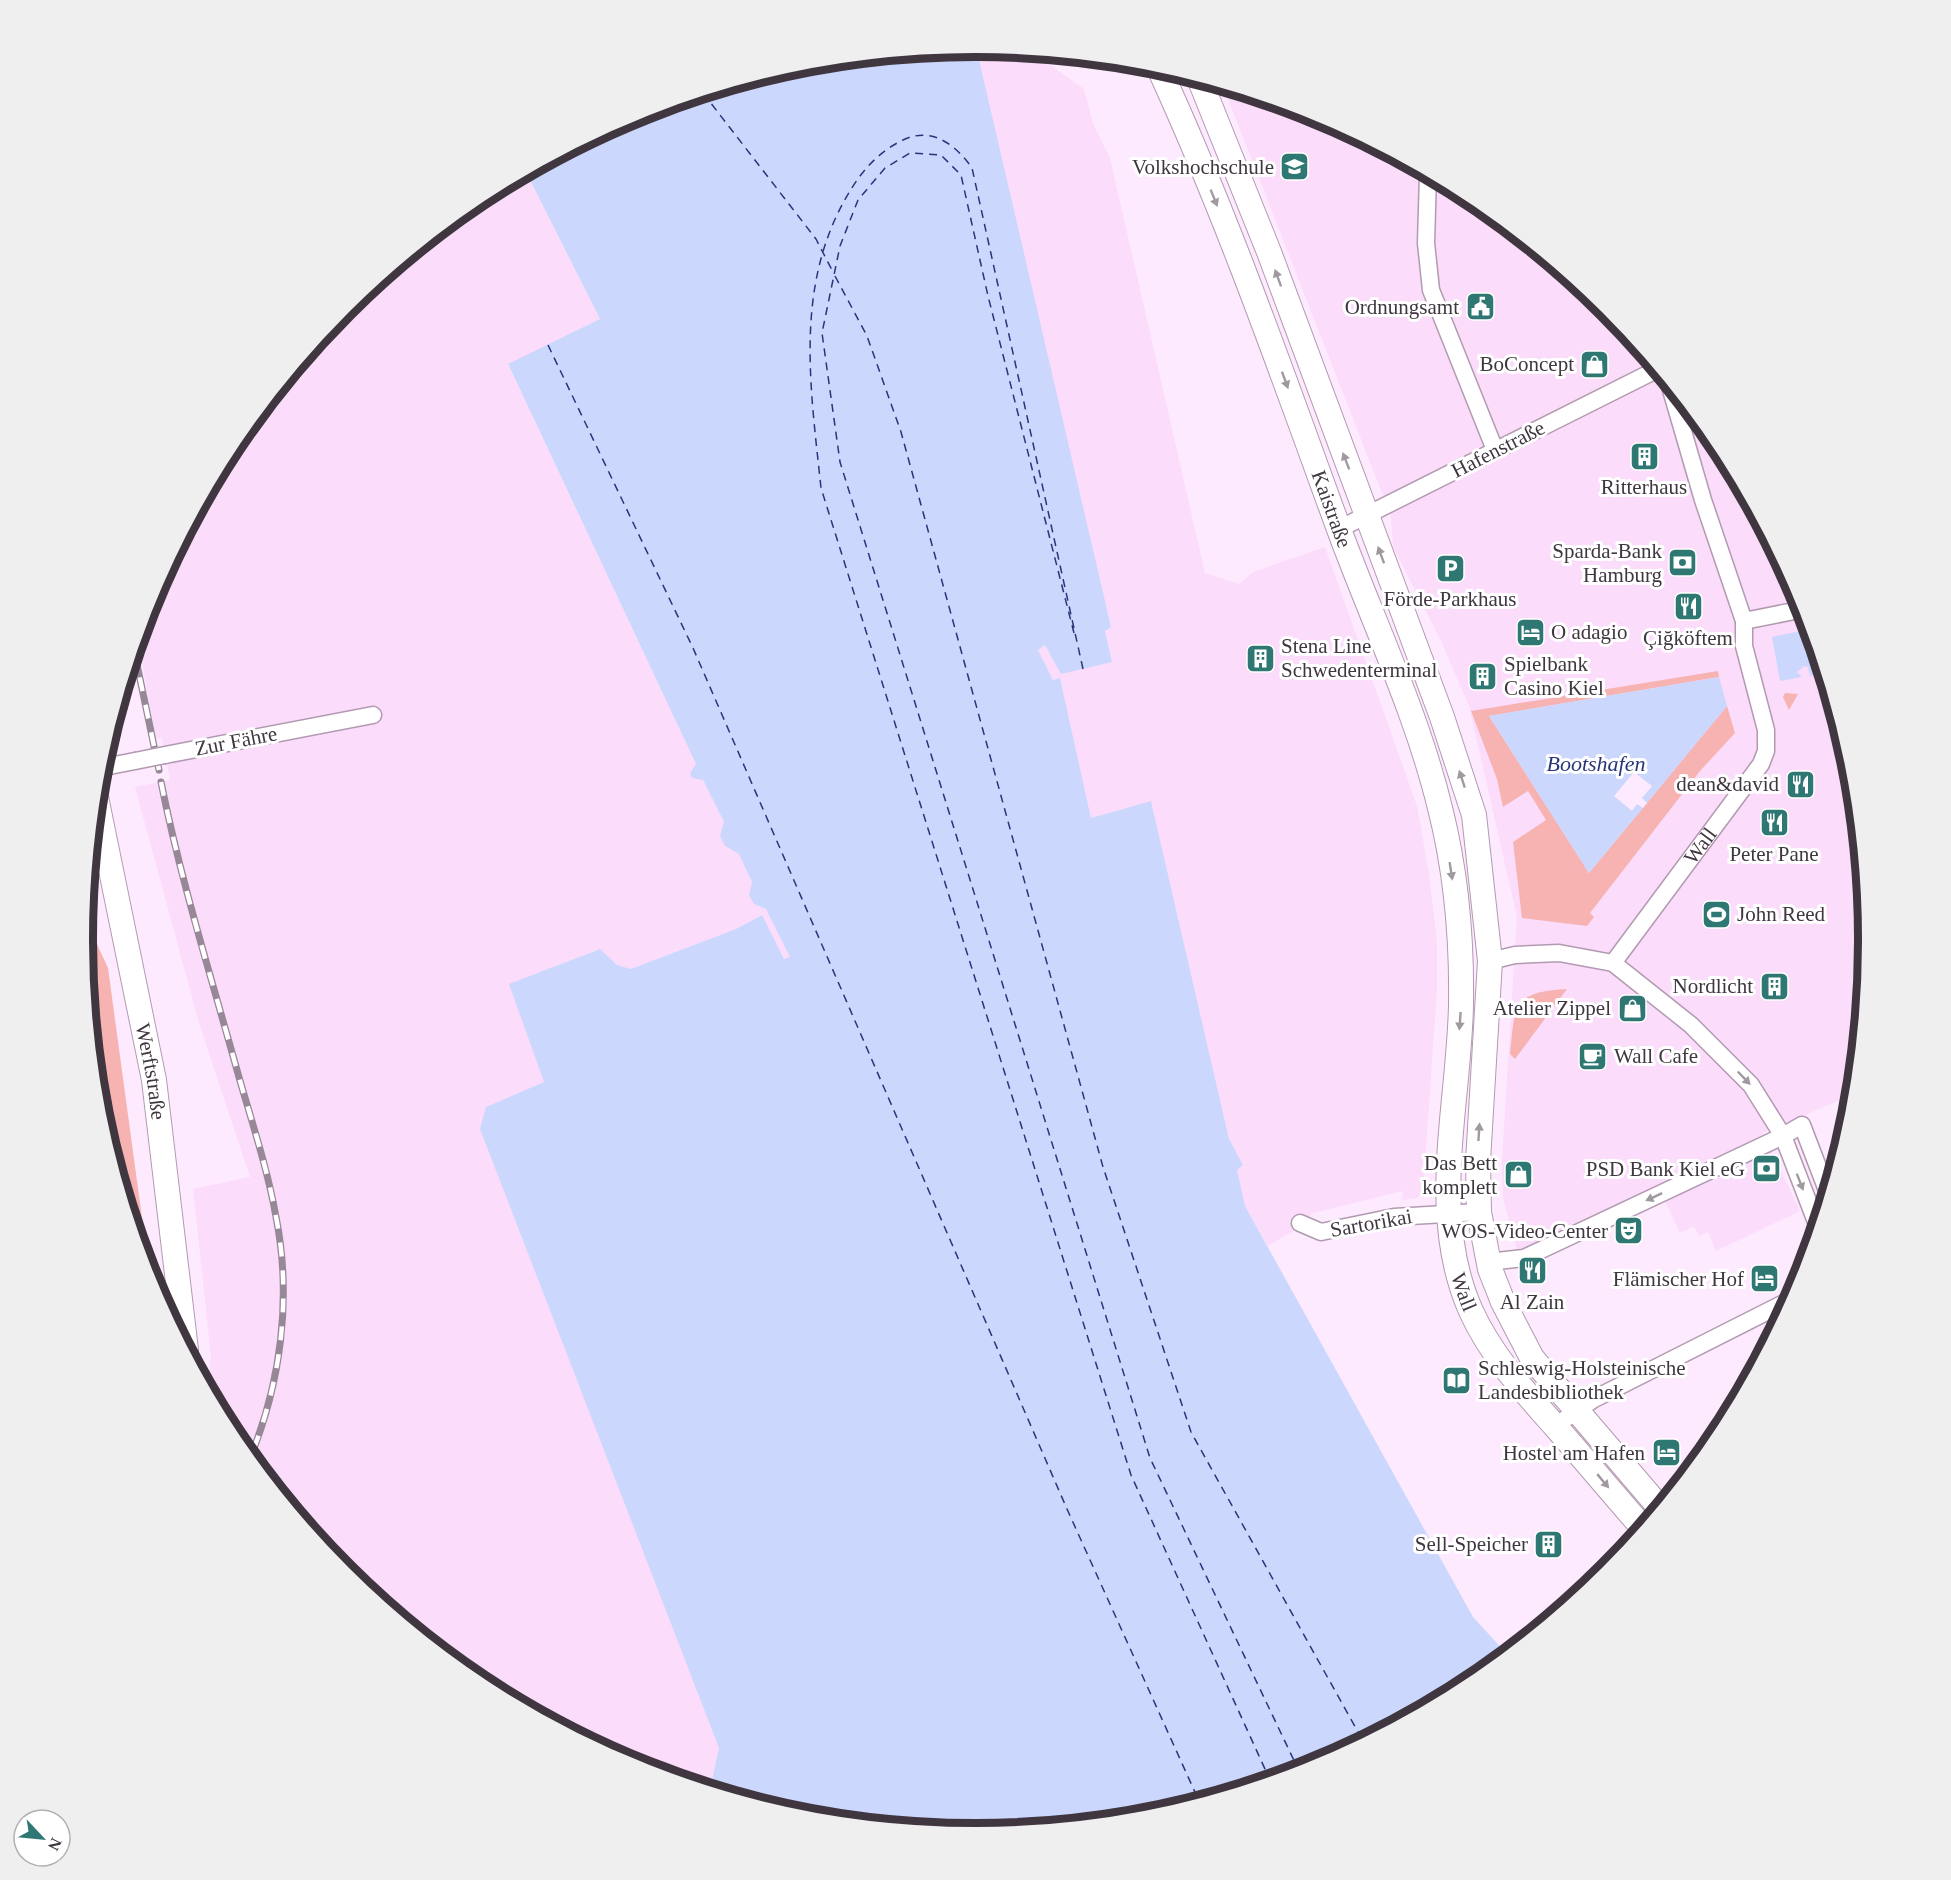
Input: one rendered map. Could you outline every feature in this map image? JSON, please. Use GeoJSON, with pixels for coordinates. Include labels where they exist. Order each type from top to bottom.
{"type":"FeatureCollection","features":[{"type":"Feature","properties":{"kind":"main road","name":"Kaistraße"},"geometry":{"type":"LineString","coordinates":[[1163,77],[1265,324],[1339,529],[1406,699],[1431,774],[1444,825],[1458,918],[1461,962]]}},
{"type":"Feature","properties":{"kind":"main road","name":"Kaistraße"},"geometry":{"type":"LineString","coordinates":[[1202,87],[1269,252],[1442,717],[1474,815],[1490,962]]}},
{"type":"Feature","properties":{"kind":"main road","name":"Werftstraße"},"geometry":{"type":"LineString","coordinates":[[101,821],[154,1080],[184,1330]]}},
{"type":"Feature","properties":{"kind":"main road","name":"Wall"},"geometry":{"type":"LineString","coordinates":[[1461,962],[1461,1008],[1448,1214],[1458,1275],[1471,1310],[1488,1343],[1517,1383],[1638,1523]]}},
{"type":"Feature","properties":{"kind":"main road","name":"Wall"},"geometry":{"type":"LineString","coordinates":[[1490,962],[1478,1161],[1479,1212],[1488,1262],[1503,1302],[1532,1358],[1655,1503]]}},
{"type":"Feature","properties":{"kind":"street"},"geometry":{"type":"LineString","coordinates":[[1428,182],[1426,243],[1431,290],[1494,450]]}},
{"type":"Feature","properties":{"kind":"street","name":"Hafenstraße"},"geometry":{"type":"LineString","coordinates":[[1339,529],[1651,372]]}},
{"type":"Feature","properties":{"kind":"street","name":"Wall"},"geometry":{"type":"LineString","coordinates":[[1613,963],[1761,764],[1766,751],[1764,723],[1744,646],[1744,621],[1703,500],[1673,399]]}},
{"type":"Feature","properties":{"kind":"street"},"geometry":{"type":"LineString","coordinates":[[1744,621],[1794,611]]}},
{"type":"Feature","properties":{"kind":"street","name":"Zur Fähre"},"geometry":{"type":"LineString","coordinates":[[110,766],[373,715]]}},
{"type":"Feature","properties":{"kind":"street"},"geometry":{"type":"LineString","coordinates":[[1461,962],[1490,962],[1528,954],[1559,953],[1613,963],[1703,1036],[1752,1085],[1783,1137],[1814,1217]]}},
{"type":"Feature","properties":{"kind":"street"},"geometry":{"type":"LineString","coordinates":[[1488,1262],[1524,1258],[1783,1137],[1802,1125],[1824,1182]]}},
{"type":"Feature","properties":{"kind":"street","name":"Sartorikai"},"geometry":{"type":"LineString","coordinates":[[1300,1223],[1321,1232],[1394,1216],[1479,1212]]}},
{"type":"Feature","properties":{"kind":"street"},"geometry":{"type":"LineString","coordinates":[[1555,1426],[1576,1411],[1778,1306]]}},
{"type":"Feature","properties":{"kind":"shaded area"},"geometry":{"type":"Polygon","coordinates":[[[978,57],[1043,60],[1084,89],[1093,124],[1110,158],[1205,573],[1239,584],[1253,572],[1325,547],[1417,806],[1429,874],[1437,942],[1437,989],[1423,1192],[1417,1198],[1402,1200],[1403,1191],[1313,1213],[1293,1231],[1268,1246],[1245,1206],[1237,1170],[1243,1165],[1229,1140],[1151,801],[1091,818],[1060,679],[1053,680],[1038,650],[1045,645],[1062,673],[1112,662],[978,57]]]}},
{"type":"Feature","properties":{"kind":"shaded area"},"geometry":{"type":"Polygon","coordinates":[[[1226,94],[1313,124],[1417,175],[1513,239],[1558,276],[1600,316],[1676,402],[1710,449],[1767,549],[1812,656],[1828,711],[1842,768],[1857,882],[1857,998],[1844,1098],[1763,1133],[1800,1211],[1716,1251],[1708,1232],[1699,1236],[1694,1226],[1680,1233],[1656,1188],[1517,1251],[1503,1198],[1502,1160],[1517,917],[1469,706],[1441,641],[1393,547],[1391,516],[1226,94]]]}},
{"type":"Feature","properties":{"kind":"shaded area"},"geometry":{"type":"Polygon","coordinates":[[[529,178],[600,319],[508,365],[696,764],[690,773],[692,777],[703,780],[724,823],[725,846],[739,854],[752,882],[754,904],[766,909],[790,957],[785,960],[761,915],[736,929],[631,969],[617,965],[599,949],[510,984],[544,1082],[486,1107],[719,1748],[712,1782],[638,1756],[585,1732],[534,1705],[438,1641],[393,1604],[312,1522],[275,1478],[241,1431],[209,1377],[211,1356],[193,1189],[250,1177],[199,1023],[135,787],[170,780],[162,738],[155,739],[140,653],[184,549],[241,449],[275,402],[312,358],[393,276],[438,239],[529,178]]]}},
{"type":"Feature","properties":{"kind":"shaded area"},"geometry":{"type":"Polygon","coordinates":[[[1718,671],[1719,677],[1489,716],[1589,873],[1727,706],[1735,733],[1700,771],[1590,913],[1594,917],[1587,926],[1522,918],[1513,842],[1546,820],[1528,791],[1503,807],[1497,779],[1471,711],[1718,671]]]}},
{"type":"Feature","properties":{"kind":"shaded area"},"geometry":{"type":"Polygon","coordinates":[[[1785,693],[1798,694],[1789,710],[1783,697],[1785,693]]]}},
{"type":"Feature","properties":{"kind":"shaded area"},"geometry":{"type":"Polygon","coordinates":[[[93,936],[108,968],[145,1239],[123,1169],[109,1112],[94,998],[93,936]]]}},
{"type":"Feature","properties":{"kind":"shaded area"},"geometry":{"type":"Polygon","coordinates":[[[1567,989],[1515,1059],[1510,1054],[1513,1023],[1520,1004],[1536,993],[1567,989]]]}},
{"type":"Feature","properties":{"kind":"water"},"geometry":{"type":"Polygon","coordinates":[[[978,57],[1111,627],[1105,631],[1112,662],[1061,674],[1045,645],[1038,650],[1053,680],[1060,678],[1091,818],[1151,801],[1229,1139],[1243,1165],[1237,1170],[1245,1206],[1473,1617],[1502,1649],[1417,1705],[1313,1756],[1259,1776],[1204,1793],[1148,1806],[1091,1815],[1033,1821],[976,1823],[918,1821],[803,1806],[712,1782],[719,1748],[480,1129],[486,1107],[544,1082],[509,984],[600,949],[617,965],[631,969],[736,929],[762,915],[784,959],[790,957],[766,909],[754,904],[749,895],[752,882],[739,854],[725,846],[720,836],[724,822],[703,780],[692,778],[690,773],[696,764],[508,364],[600,319],[529,178],[585,148],[638,124],[747,87],[803,74],[860,65],[918,59],[978,57]]]}},
{"type":"Feature","properties":{"kind":"water"},"geometry":{"type":"Polygon","coordinates":[[[1802,631],[1814,663],[1812,666],[1817,674],[1810,676],[1808,667],[1804,666],[1797,672],[1802,677],[1780,681],[1772,637],[1802,631]]]}},
{"type":"Feature","properties":{"kind":"water","name":"Bootshafen"},"geometry":{"type":"Polygon","coordinates":[[[1719,677],[1727,706],[1589,873],[1489,716],[1719,677]]]}},
{"type":"Feature","properties":{"kind":"pier"},"geometry":{"type":"Polygon","coordinates":[[[1634,772],[1652,786],[1642,798],[1647,803],[1643,808],[1637,804],[1632,811],[1614,796],[1634,772]]]}},
{"type":"Feature","properties":{"kind":"ferry route"},"geometry":{"type":"LineString","coordinates":[[708,99],[816,239],[833,272]]}},
{"type":"Feature","properties":{"kind":"ferry route"},"geometry":{"type":"LineString","coordinates":[[1083,669],[972,168],[959,152],[942,140],[924,135],[914,136],[883,152],[867,167],[854,185],[827,239],[817,273],[810,344],[813,416],[821,488],[1131,1475],[1267,1773]]}},
{"type":"Feature","properties":{"kind":"ferry route"},"geometry":{"type":"LineString","coordinates":[[1074,633],[988,296],[961,175],[941,155],[910,153],[885,168],[858,200],[840,246],[822,333],[840,462],[1150,1458],[1295,1763]]}},
{"type":"Feature","properties":{"kind":"ferry route"},"geometry":{"type":"LineString","coordinates":[[835,276],[867,336],[901,432],[1103,1167],[1191,1432],[1360,1735]]}},
{"type":"Feature","properties":{"kind":"ferry route"},"geometry":{"type":"LineString","coordinates":[[548,345],[693,648],[1067,1509],[1196,1795]]}},
{"type":"Feature","properties":{"kind":"railway"},"geometry":{"type":"LineString","coordinates":[[137,664],[159,770]]}},
{"type":"Feature","properties":{"kind":"railway"},"geometry":{"type":"LineString","coordinates":[[161,782],[186,888],[268,1178],[281,1247],[283,1278],[281,1339],[269,1400],[254,1448]]}},
{"type":"Feature","properties":{"kind":"place","name":"Volkshochschule"},"geometry":{"type":"Point","coordinates":[1295,167]}},
{"type":"Feature","properties":{"kind":"place","name":"Ordnungsamt"},"geometry":{"type":"Point","coordinates":[1480,307]}},
{"type":"Feature","properties":{"kind":"place","name":"BoConcept"},"geometry":{"type":"Point","coordinates":[1595,364]}},
{"type":"Feature","properties":{"kind":"place","name":"Ritterhaus"},"geometry":{"type":"Point","coordinates":[1644,456]}},
{"type":"Feature","properties":{"kind":"place","name":"Sparda-Bank Hamburg"},"geometry":{"type":"Point","coordinates":[1683,563]}},
{"type":"Feature","properties":{"kind":"place","name":"Förde-Parkhaus"},"geometry":{"type":"Point","coordinates":[1450,568]}},
{"type":"Feature","properties":{"kind":"place","name":"Çiğköftem"},"geometry":{"type":"Point","coordinates":[1688,607]}},
{"type":"Feature","properties":{"kind":"place","name":"O adagio"},"geometry":{"type":"Point","coordinates":[1530,632]}},
{"type":"Feature","properties":{"kind":"place","name":"Stena Line Schwedenterminal"},"geometry":{"type":"Point","coordinates":[1260,658]}},
{"type":"Feature","properties":{"kind":"place","name":"Spielbank Casino Kiel"},"geometry":{"type":"Point","coordinates":[1483,676]}},
{"type":"Feature","properties":{"kind":"place","name":"dean&david"},"geometry":{"type":"Point","coordinates":[1800,784]}},
{"type":"Feature","properties":{"kind":"place","name":"Peter Pane"},"geometry":{"type":"Point","coordinates":[1774,823]}},
{"type":"Feature","properties":{"kind":"place","name":"John Reed"},"geometry":{"type":"Point","coordinates":[1716,914]}},
{"type":"Feature","properties":{"kind":"place","name":"Nordlicht"},"geometry":{"type":"Point","coordinates":[1774,986]}},
{"type":"Feature","properties":{"kind":"place","name":"Atelier Zippel"},"geometry":{"type":"Point","coordinates":[1632,1008]}},
{"type":"Feature","properties":{"kind":"place","name":"Wall Cafe"},"geometry":{"type":"Point","coordinates":[1593,1056]}},
{"type":"Feature","properties":{"kind":"place","name":"PSD Bank Kiel eG"},"geometry":{"type":"Point","coordinates":[1766,1169]}},
{"type":"Feature","properties":{"kind":"place","name":"Das Bett komplett"},"geometry":{"type":"Point","coordinates":[1518,1175]}},
{"type":"Feature","properties":{"kind":"place","name":"WOS-Video-Center"},"geometry":{"type":"Point","coordinates":[1629,1231]}},
{"type":"Feature","properties":{"kind":"place","name":"Al Zain"},"geometry":{"type":"Point","coordinates":[1532,1271]}},
{"type":"Feature","properties":{"kind":"place","name":"Flämischer Hof"},"geometry":{"type":"Point","coordinates":[1765,1279]}},
{"type":"Feature","properties":{"kind":"place","name":"Schleswig-Holsteinische Landesbibliothek"},"geometry":{"type":"Point","coordinates":[1457,1380]}},
{"type":"Feature","properties":{"kind":"place","name":"Hostel am Hafen"},"geometry":{"type":"Point","coordinates":[1666,1453]}},
{"type":"Feature","properties":{"kind":"place","name":"Sell-Speicher"},"geometry":{"type":"Point","coordinates":[1549,1544]}}]}
